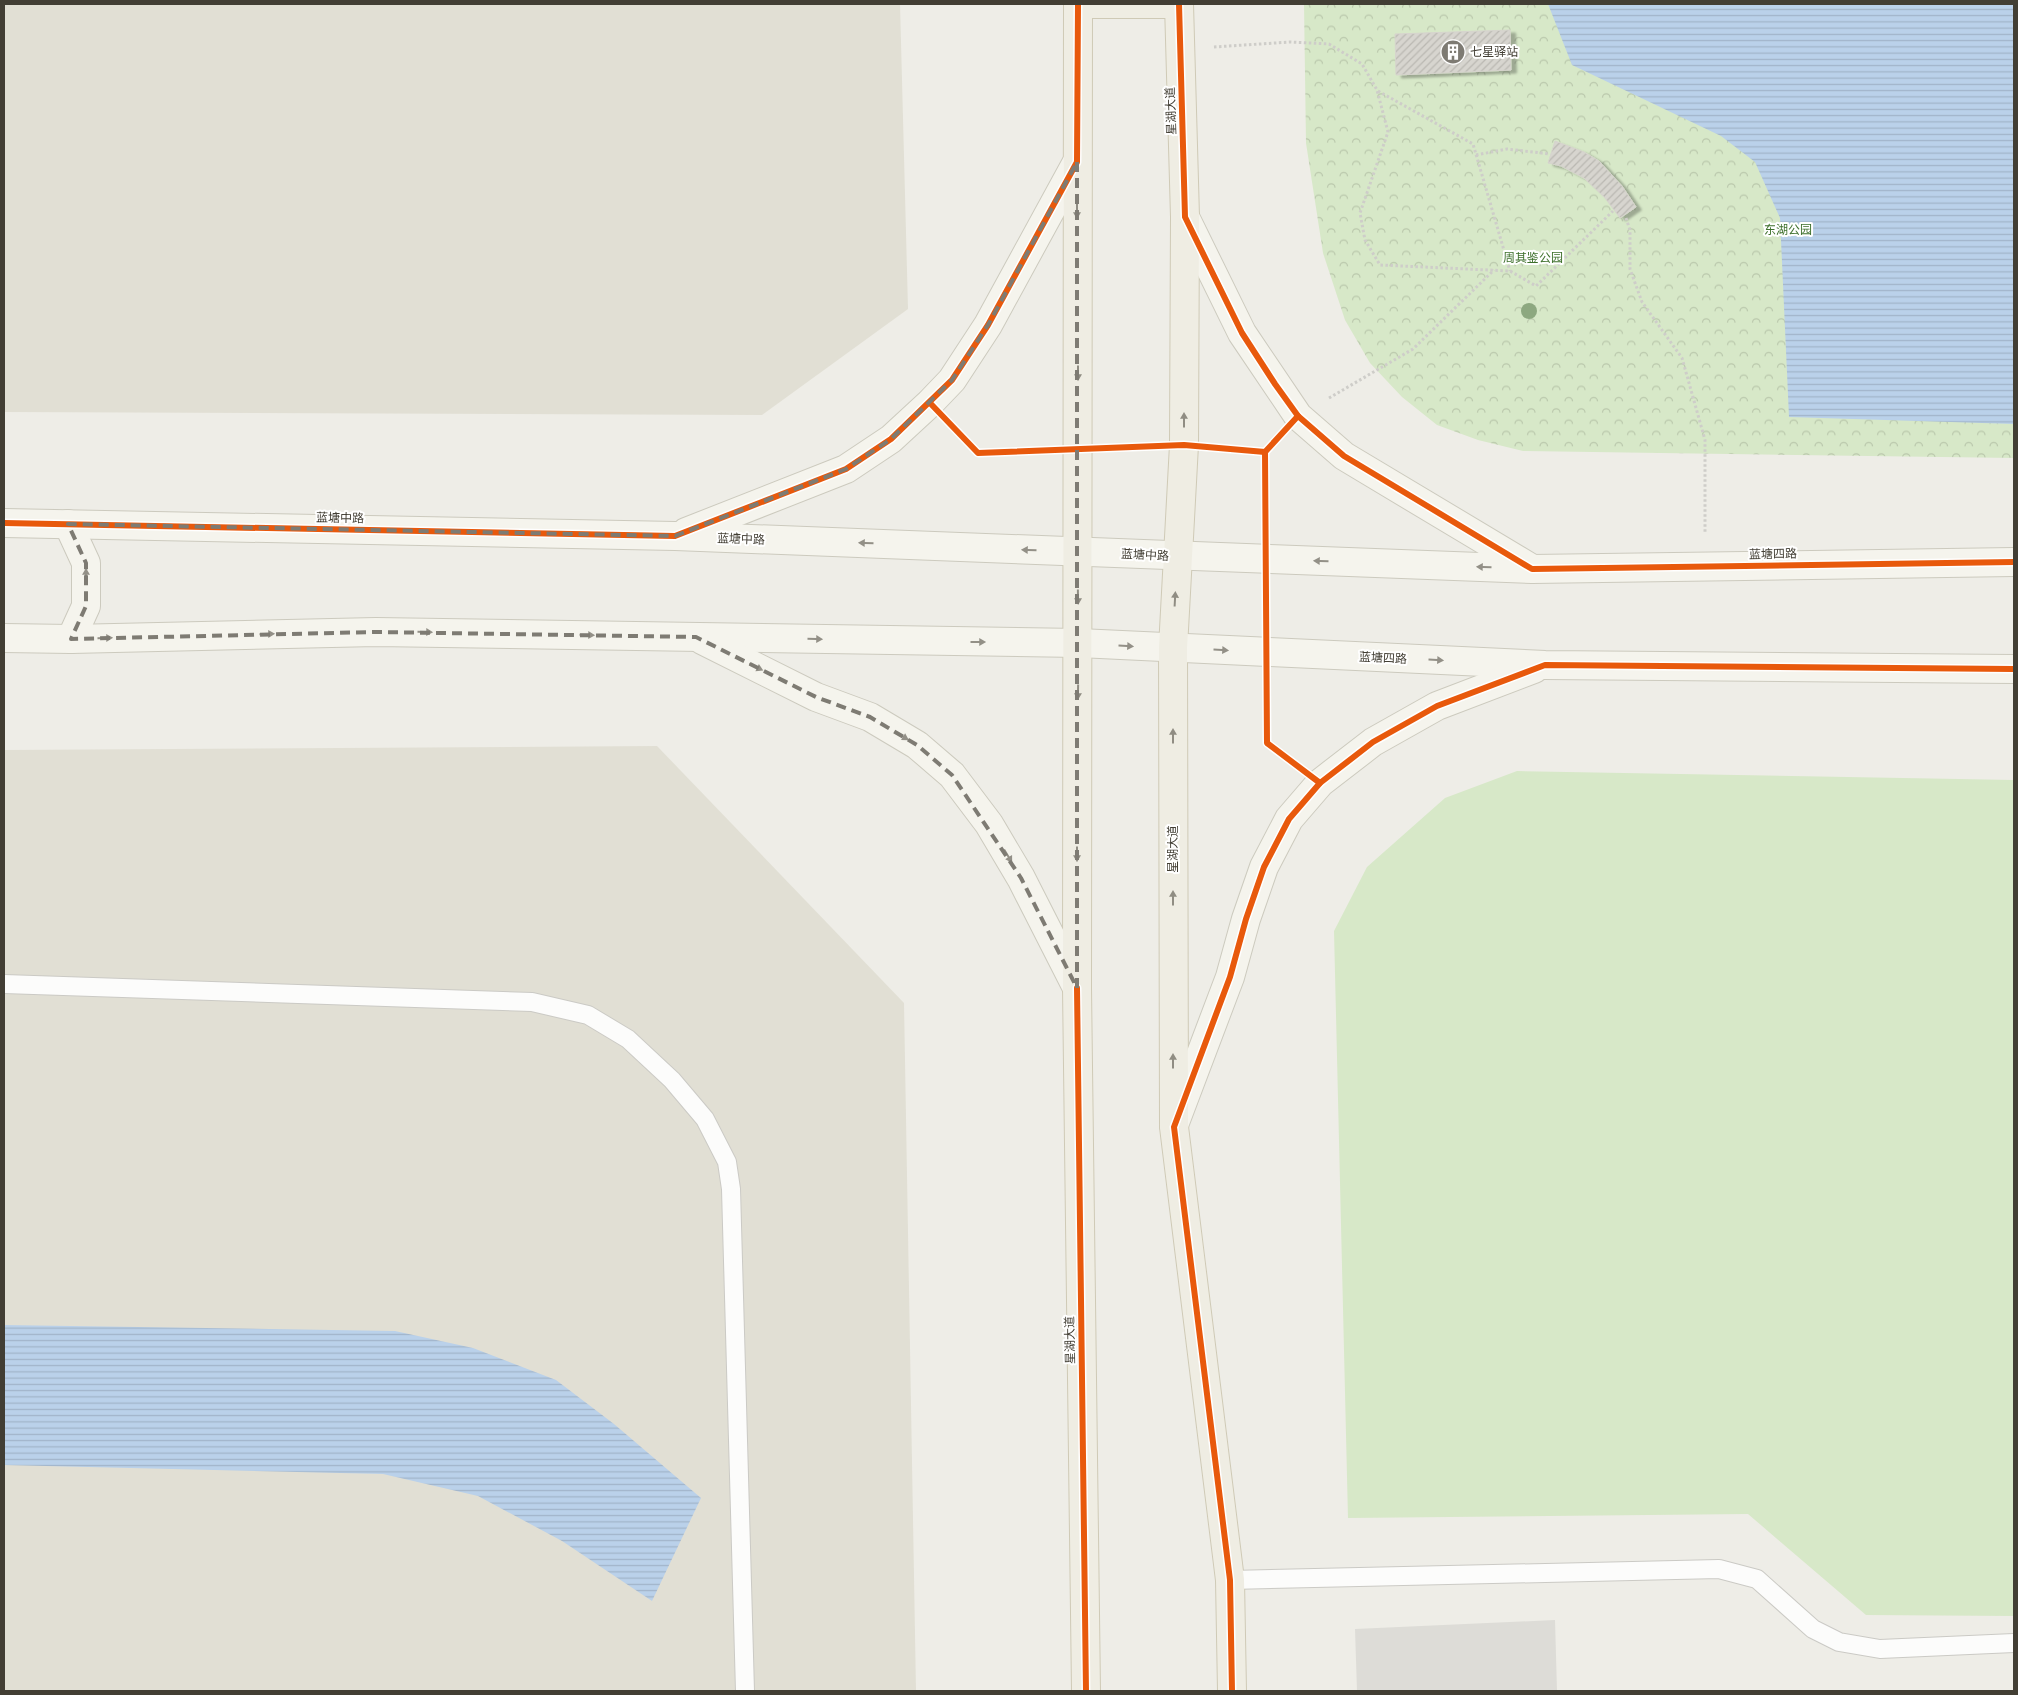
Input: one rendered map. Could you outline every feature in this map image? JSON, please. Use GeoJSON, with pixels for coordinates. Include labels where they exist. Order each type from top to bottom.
{"type":"FeatureCollection","features":[{"type":"Feature","properties":{"kind":"main road"},"geometry":{"type":"LineString","coordinates":[[1078,4],[1179,4]]}},
{"type":"Feature","properties":{"kind":"main road","name":"星湖大道"},"geometry":{"type":"LineString","coordinates":[[1078,4],[1079,643],[1077,988],[1086,1691]]}},
{"type":"Feature","properties":{"kind":"main road","name":"星湖大道"},"geometry":{"type":"LineString","coordinates":[[1179,4],[1185,217],[1184,445],[1173,648],[1174,1127],[1230,1580],[1232,1691]]}},
{"type":"Feature","properties":{"kind":"main road"},"geometry":{"type":"LineString","coordinates":[[675,536],[846,469],[891,439],[930,403],[952,380],[988,325],[1077,162]]}},
{"type":"Feature","properties":{"kind":"main road"},"geometry":{"type":"LineString","coordinates":[[1185,217],[1242,333],[1298,416],[1344,456],[1532,569]]}},
{"type":"Feature","properties":{"kind":"main road","name":"蓝塘中路"},"geometry":{"type":"LineString","coordinates":[[4,523],[675,536],[1177,556]]}},
{"type":"Feature","properties":{"kind":"main road"},"geometry":{"type":"LineString","coordinates":[[68,524],[86,563],[86,606],[70,639]]}},
{"type":"Feature","properties":{"kind":"main road","name":"蓝塘四路"},"geometry":{"type":"LineString","coordinates":[[1177,556],[1532,569],[2014,562]]}},
{"type":"Feature","properties":{"kind":"main road"},"geometry":{"type":"LineString","coordinates":[[4,638],[70,639],[376,632],[1079,643],[1173,648]]}},
{"type":"Feature","properties":{"kind":"main road"},"geometry":{"type":"LineString","coordinates":[[696,637],[816,697],[870,717],[917,745],[952,774],[989,824],[1021,878],[1077,988]]}},
{"type":"Feature","properties":{"kind":"main road","name":"蓝塘四路"},"geometry":{"type":"LineString","coordinates":[[1173,648],[1545,665],[2014,669]]}},
{"type":"Feature","properties":{"kind":"main road"},"geometry":{"type":"LineString","coordinates":[[1174,1127],[1230,977],[1246,919],[1264,867],[1289,819],[1320,783],[1373,742],[1436,706],[1545,665]]}},
{"type":"Feature","properties":{"kind":"lane"},"geometry":{"type":"LineString","coordinates":[[4,984],[532,1002],[588,1015],[628,1039],[672,1080],[705,1120],[727,1162],[731,1189],[745,1691]]}},
{"type":"Feature","properties":{"kind":"lane"},"geometry":{"type":"LineString","coordinates":[[1230,1580],[1719,1569],[1757,1579],[1813,1630],[1839,1642],[1880,1649],[2014,1643]]}},
{"type":"Feature","properties":{"kind":"path"},"geometry":{"type":"LineString","coordinates":[[1181,49],[1290,42],[1329,44],[1362,64],[1377,90],[1388,132],[1360,213],[1365,240],[1380,265],[1510,271],[1536,286],[1613,211]]}},
{"type":"Feature","properties":{"kind":"path"},"geometry":{"type":"LineString","coordinates":[[1377,90],[1473,144],[1510,271]]}},
{"type":"Feature","properties":{"kind":"path"},"geometry":{"type":"LineString","coordinates":[[1476,155],[1507,149],[1550,154]]}},
{"type":"Feature","properties":{"kind":"path"},"geometry":{"type":"LineString","coordinates":[[1626,218],[1630,230],[1630,269],[1642,302],[1682,358],[1704,440],[1705,567]]}},
{"type":"Feature","properties":{"kind":"path"},"geometry":{"type":"LineString","coordinates":[[1298,416],[1413,349],[1495,269]]}},
{"type":"Feature","properties":{"kind":"highlighted area"},"geometry":{"type":"Polygon","coordinates":[[[1077,162],[1077,988],[1021,878],[952,775],[917,745],[870,717],[816,697],[696,637],[376,632],[71,639],[86,606],[86,563],[68,524],[675,536],[846,469],[891,439],[952,380],[988,325],[1077,162]]]}},
{"type":"Feature","properties":{"kind":"shaded area"},"geometry":{"type":"Polygon","coordinates":[[[4,4],[900,4],[908,309],[762,415],[4,412],[4,4]]]}},
{"type":"Feature","properties":{"kind":"shaded area"},"geometry":{"type":"Polygon","coordinates":[[[657,746],[904,1003],[916,1691],[4,1691],[4,750],[657,746]]]}},
{"type":"Feature","properties":{"kind":"shaded area"},"geometry":{"type":"Polygon","coordinates":[[[1555,1620],[1557,1691],[1357,1691],[1355,1629],[1555,1620]]]}},
{"type":"Feature","properties":{"kind":"green space","name":"东湖公园"},"geometry":{"type":"Polygon","coordinates":[[[1304,4],[2014,4],[2014,458],[1523,451],[1478,440],[1437,425],[1402,397],[1370,363],[1345,320],[1323,253],[1306,143],[1304,4]]]}},
{"type":"Feature","properties":{"kind":"green space"},"geometry":{"type":"Polygon","coordinates":[[[1517,771],[2014,780],[2014,1616],[1866,1615],[1748,1514],[1348,1518],[1334,931],[1367,867],[1445,798],[1517,771]]]}},
{"type":"Feature","properties":{"kind":"water"},"geometry":{"type":"Polygon","coordinates":[[[1548,4],[2014,4],[2014,424],[1789,417],[1780,218],[1755,162],[1721,136],[1572,65],[1548,4]]]}},
{"type":"Feature","properties":{"kind":"water"},"geometry":{"type":"Polygon","coordinates":[[[4,1325],[395,1331],[473,1348],[556,1380],[614,1424],[701,1498],[652,1601],[562,1541],[478,1496],[383,1474],[4,1465],[4,1325]]]}},
{"type":"Feature","properties":{"kind":"building","name":"七星驿站"},"geometry":{"type":"Polygon","coordinates":[[[1510,30],[1511,70],[1396,75],[1395,34],[1510,30]]]}},
{"type":"Feature","properties":{"kind":"building"},"geometry":{"type":"Polygon","coordinates":[[[1555,141],[1584,152],[1599,161],[1622,186],[1636,207],[1620,218],[1605,198],[1584,178],[1561,166],[1548,163],[1555,141]]]}},
{"type":"Feature","properties":{"kind":"cycle path"},"geometry":{"type":"LineString","coordinates":[[4,523],[675,536],[846,469],[891,439],[952,380],[988,325],[1077,162],[1078,4]]}},
{"type":"Feature","properties":{"kind":"cycle path"},"geometry":{"type":"LineString","coordinates":[[1179,4],[1185,217],[1242,333],[1275,384],[1298,416],[1344,456],[1532,569],[2014,562]]}},
{"type":"Feature","properties":{"kind":"cycle path"},"geometry":{"type":"LineString","coordinates":[[930,403],[978,453],[1184,445],[1265,452]]}},
{"type":"Feature","properties":{"kind":"cycle path"},"geometry":{"type":"LineString","coordinates":[[1298,416],[1265,452],[1267,743],[1320,783]]}},
{"type":"Feature","properties":{"kind":"cycle path"},"geometry":{"type":"LineString","coordinates":[[1232,1691],[1230,1580],[1174,1127],[1230,977],[1246,919],[1264,867],[1289,819],[1320,783],[1373,742],[1437,706],[1545,665],[2014,669]]}},
{"type":"Feature","properties":{"kind":"cycle path"},"geometry":{"type":"LineString","coordinates":[[1077,988],[1086,1691]]}},
{"type":"Feature","properties":{"kind":"place","name":"七星驿站"},"geometry":{"type":"Point","coordinates":[1453,52]}},
{"type":"Feature","properties":{"kind":"park label","name":"周其鉴公园"},"geometry":{"type":"Point","coordinates":[1533,258]}}]}
